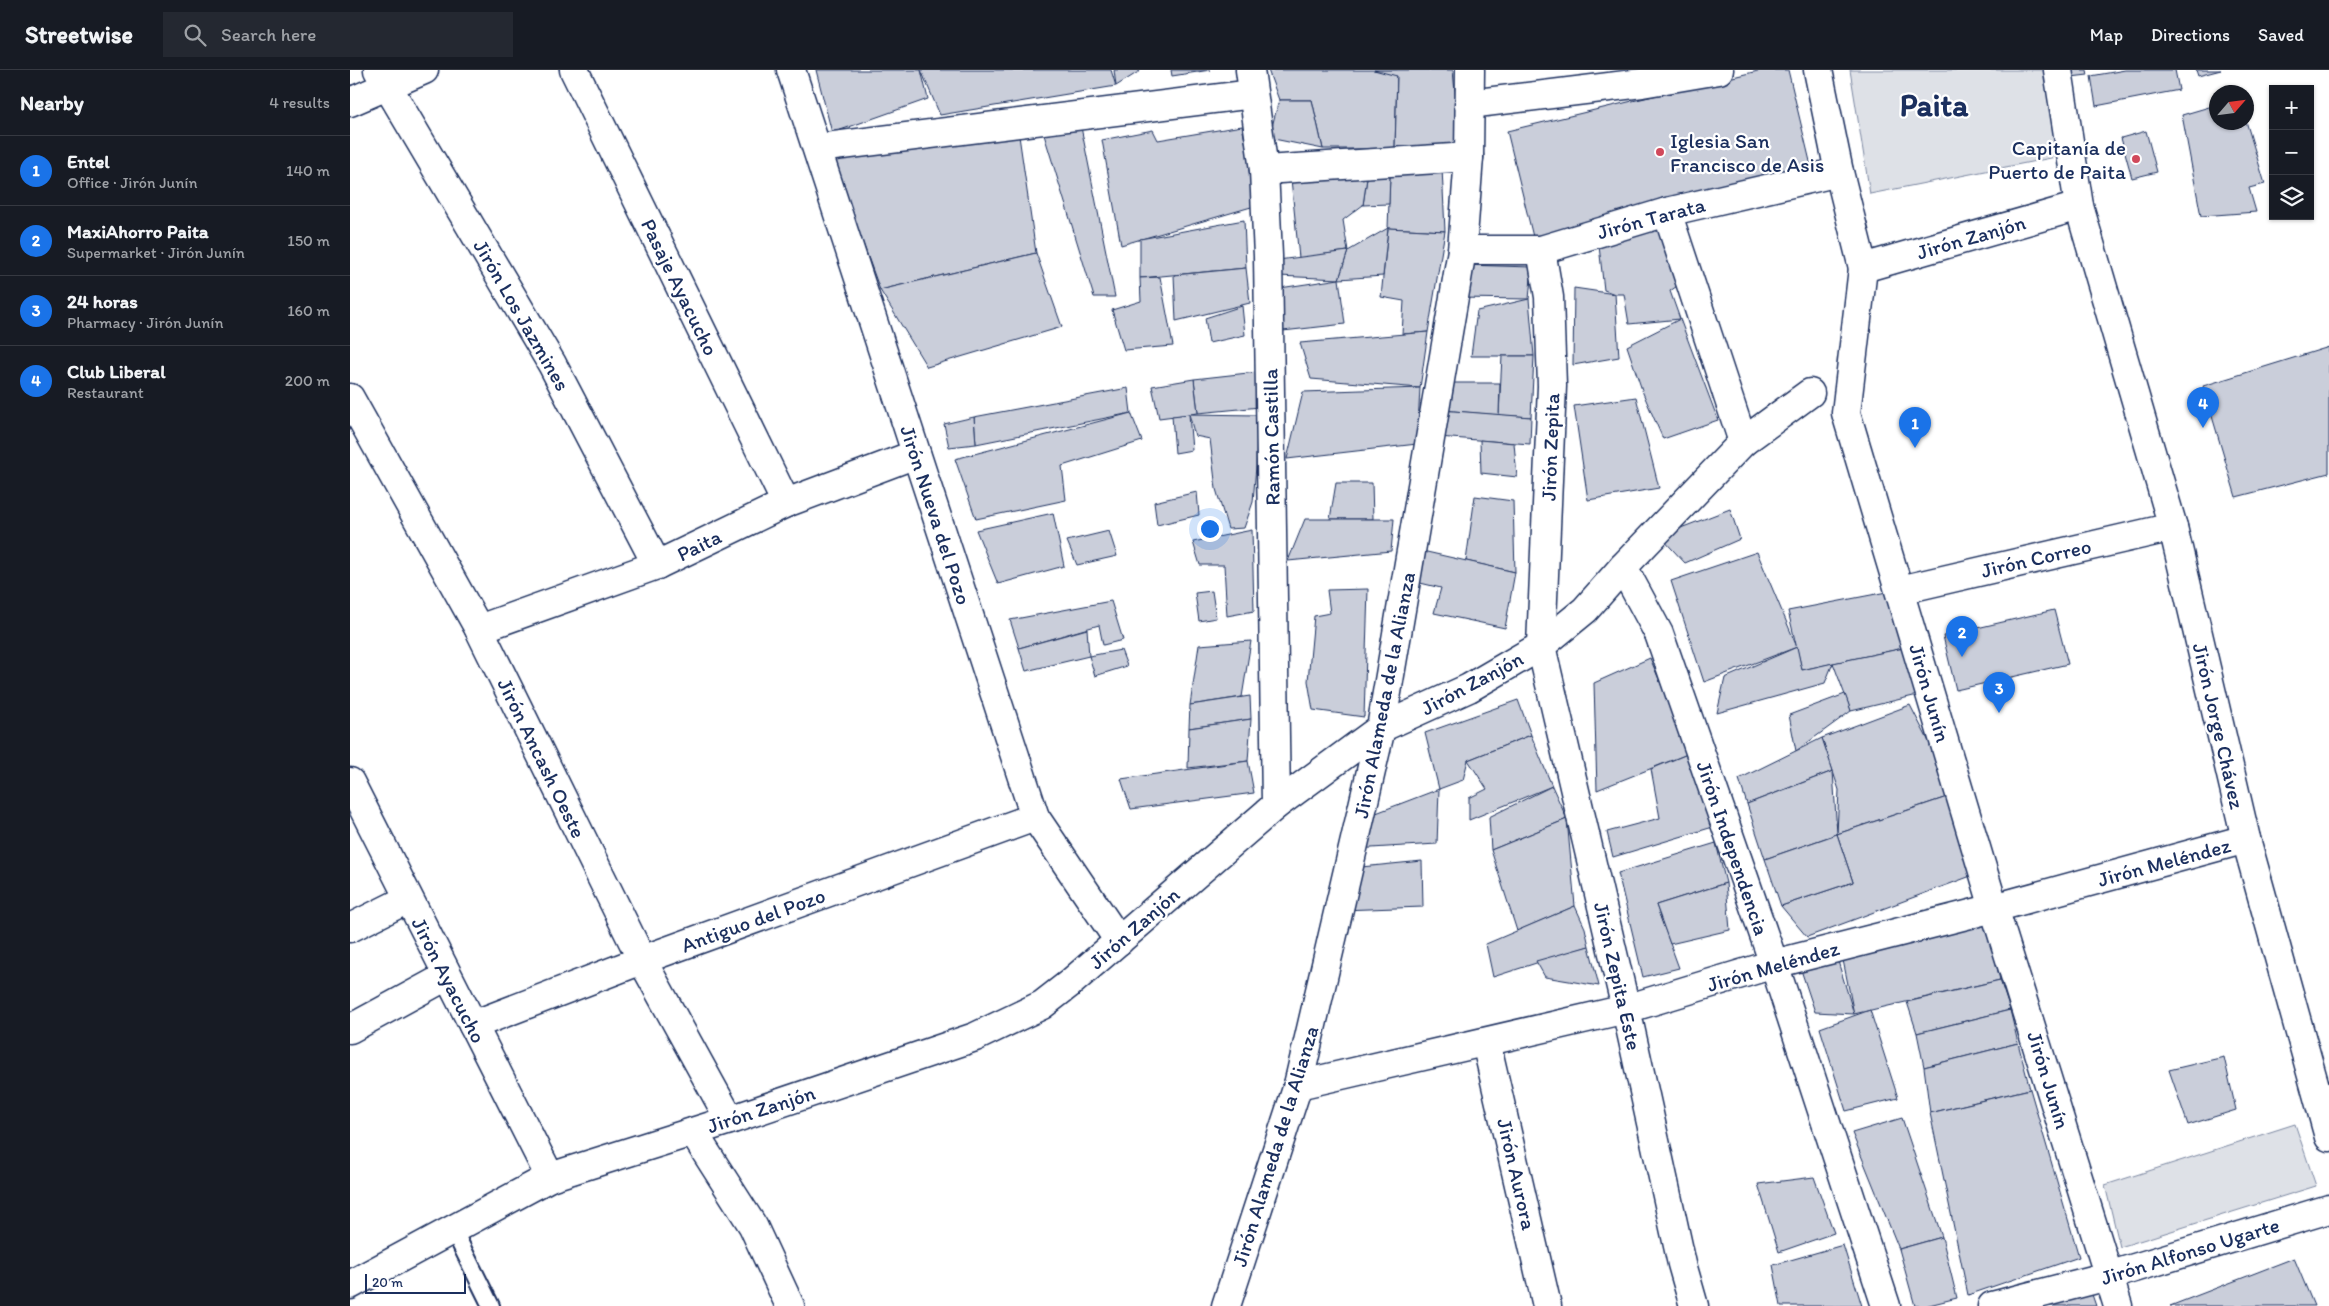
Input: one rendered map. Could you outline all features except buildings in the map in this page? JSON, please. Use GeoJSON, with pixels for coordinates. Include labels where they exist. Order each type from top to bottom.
{"type":"FeatureCollection","features":[{"type":"Feature","properties":{"kind":"street"},"geometry":{"type":"LineString","coordinates":[[350,102],[381,78],[424,70]]}},
{"type":"Feature","properties":{"kind":"street","name":"Pasaje Ayacucho"},"geometry":{"type":"LineString","coordinates":[[574,70],[786,503]]}},
{"type":"Feature","properties":{"kind":"street","name":"Jirón Nueva del Pozo"},"geometry":{"type":"LineString","coordinates":[[791,70],[1035,817],[1119,940]]}},
{"type":"Feature","properties":{"kind":"street","name":"Jirón Alameda de la Alianza"},"geometry":{"type":"LineString","coordinates":[[1226,1306],[1298,1085],[1381,728],[1462,250],[1469,157],[1470,70]]}},
{"type":"Feature","properties":{"kind":"street"},"geometry":{"type":"LineString","coordinates":[[1469,104],[1643,77],[1719,70]]}},
{"type":"Feature","properties":{"kind":"street","name":"Jirón Junín"},"geometry":{"type":"LineString","coordinates":[[1818,70],[1839,172],[1863,268],[1846,413],[1994,908],[2118,1306]]}},
{"type":"Feature","properties":{"kind":"street","name":"Jirón Jorge Chávez"},"geometry":{"type":"LineString","coordinates":[[2058,70],[2079,206],[2172,526],[2246,839],[2329,1137]]}},
{"type":"Feature","properties":{"kind":"street","name":"Jirón Los Jazmines"},"geometry":{"type":"LineString","coordinates":[[381,78],[552,364],[657,565]]}},
{"type":"Feature","properties":{"kind":"street"},"geometry":{"type":"LineString","coordinates":[[818,148],[1252,82]]}},
{"type":"Feature","properties":{"kind":"street","name":"Ramón Castilla"},"geometry":{"type":"LineString","coordinates":[[1252,82],[1264,170],[1268,256],[1276,805]]}},
{"type":"Feature","properties":{"kind":"street"},"geometry":{"type":"LineString","coordinates":[[1264,170],[1469,157]]}},
{"type":"Feature","properties":{"kind":"street","name":"Jirón Tarata"},"geometry":{"type":"LineString","coordinates":[[1462,250],[1540,250],[1667,212],[1839,172]]}},
{"type":"Feature","properties":{"kind":"street","name":"Jirón Zanjón"},"geometry":{"type":"LineString","coordinates":[[1863,268],[2079,206]]}},
{"type":"Feature","properties":{"kind":"street"},"geometry":{"type":"LineString","coordinates":[[1667,212],[1743,442]]}},
{"type":"Feature","properties":{"kind":"street","name":"Jirón Zepita"},"geometry":{"type":"LineString","coordinates":[[1540,250],[1549,297],[1552,386],[1541,646]]}},
{"type":"Feature","properties":{"kind":"street","name":"Jirón Zanjón"},"geometry":{"type":"LineString","coordinates":[[350,1285],[550,1177],[730,1120],[975,1037],[1004,1025],[1042,1005],[1069,984],[1276,805],[1381,728],[1469,688],[1541,646],[1586,610],[1623,567],[1743,442],[1810,393]]}},
{"type":"Feature","properties":{"kind":"street","name":"Jirón Ancash Oeste"},"geometry":{"type":"LineString","coordinates":[[350,398],[479,629],[642,960],[730,1120]]}},
{"type":"Feature","properties":{"kind":"street","name":"Paita"},"geometry":{"type":"LineString","coordinates":[[479,629],[657,565],[786,503],[916,454]]}},
{"type":"Feature","properties":{"kind":"street","name":"Jirón Correo"},"geometry":{"type":"LineString","coordinates":[[1900,590],[2172,526]]}},
{"type":"Feature","properties":{"kind":"street","name":"Jirón Independencia"},"geometry":{"type":"LineString","coordinates":[[1623,567],[1659,634],[1774,964],[1886,1306]]}},
{"type":"Feature","properties":{"kind":"street","name":"Jirón Zepita Este"},"geometry":{"type":"LineString","coordinates":[[1541,646],[1626,1009],[1682,1264],[1694,1306]]}},
{"type":"Feature","properties":{"kind":"street","name":"Jirón Ayacucho"},"geometry":{"type":"LineString","coordinates":[[350,782],[408,900],[550,1177]]}},
{"type":"Feature","properties":{"kind":"street","name":"Antiguo del Pozo"},"geometry":{"type":"LineString","coordinates":[[473,1025],[642,960],[1035,817]]}},
{"type":"Feature","properties":{"kind":"street","name":"Jirón Meléndez"},"geometry":{"type":"LineString","coordinates":[[1298,1085],[1626,1009],[1774,964],[1994,908],[2246,839]]}},
{"type":"Feature","properties":{"kind":"street"},"geometry":{"type":"LineString","coordinates":[[350,928],[408,900]]}},
{"type":"Feature","properties":{"kind":"street"},"geometry":{"type":"LineString","coordinates":[[350,1029],[447,976]]}},
{"type":"Feature","properties":{"kind":"street","name":"Jirón Aurora"},"geometry":{"type":"LineString","coordinates":[[1486,1042],[1547,1306]]}},
{"type":"Feature","properties":{"kind":"street"},"geometry":{"type":"LineString","coordinates":[[693,1132],[753,1226],[790,1306]]}},
{"type":"Feature","properties":{"kind":"street","name":"Jirón Alfonso Ugarte"},"geometry":{"type":"LineString","coordinates":[[1992,1306],[2108,1276],[2329,1209]]}},
{"type":"Feature","properties":{"kind":"lane"},"geometry":{"type":"LineString","coordinates":[[453,1229],[491,1306]]}},
{"type":"Feature","properties":{"kind":"shaded area"},"geometry":{"type":"Polygon","coordinates":[[[1850,70],[2047,70],[2061,156],[1870,194],[1850,70]]]}},
{"type":"Feature","properties":{"kind":"shaded area"},"geometry":{"type":"Polygon","coordinates":[[[2295,1124],[2316,1186],[2120,1247],[2105,1185],[2295,1124]]]}},
{"type":"Feature","properties":{"kind":"place","name":"Iglesia San Francisco de Asis"},"geometry":{"type":"Point","coordinates":[1660,152]}},
{"type":"Feature","properties":{"kind":"place","name":"Capitanía de Puerto de Paita"},"geometry":{"type":"Point","coordinates":[2136,159]}},
{"type":"Feature","properties":{"kind":"place","name":"Club Liberal"},"geometry":{"type":"Point","coordinates":[2203,428]}},
{"type":"Feature","properties":{"kind":"place","name":"Entel"},"geometry":{"type":"Point","coordinates":[1915,448]}},
{"type":"Feature","properties":{"kind":"place","name":"MaxiAhorro Paita"},"geometry":{"type":"Point","coordinates":[1962,657]}},
{"type":"Feature","properties":{"kind":"place","name":"24 horas"},"geometry":{"type":"Point","coordinates":[1999,713]}},
{"type":"Feature","properties":{"kind":"district","name":"Paita"},"geometry":{"type":"Point","coordinates":[1934,105]}}]}
